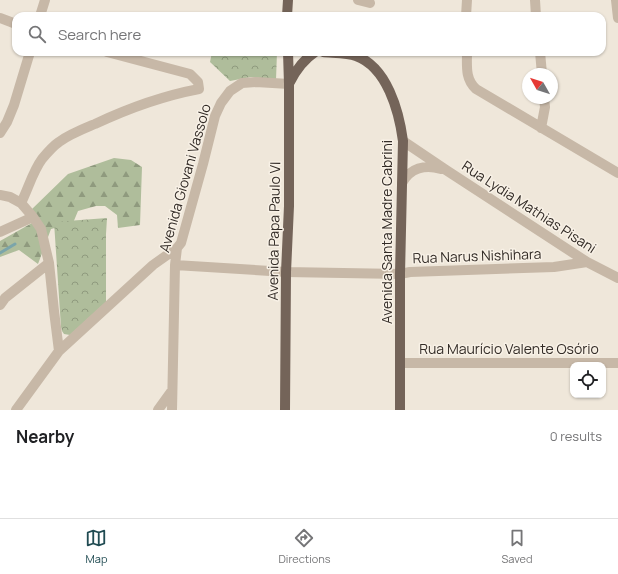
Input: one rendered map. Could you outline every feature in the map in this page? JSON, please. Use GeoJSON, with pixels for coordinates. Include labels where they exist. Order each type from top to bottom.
{"type":"FeatureCollection","features":[{"type":"Feature","properties":{"kind":"main road"},"geometry":{"type":"LineString","coordinates":[[287,12],[288,0]]}},
{"type":"Feature","properties":{"kind":"main road","name":"Avenida Papa Paulo VI"},"geometry":{"type":"LineString","coordinates":[[286,410],[286,272],[289,206],[288,56]]}},
{"type":"Feature","properties":{"kind":"main road"},"geometry":{"type":"LineString","coordinates":[[289,84],[294,73],[309,56]]}},
{"type":"Feature","properties":{"kind":"main road","name":"Avenida Santa Madre Cabrini"},"geometry":{"type":"LineString","coordinates":[[357,56],[367,61],[375,69],[387,87],[396,108],[403,141],[400,274],[400,410]]}},
{"type":"Feature","properties":{"kind":"street"},"geometry":{"type":"LineString","coordinates":[[41,12],[45,0]]}},
{"type":"Feature","properties":{"kind":"street"},"geometry":{"type":"LineString","coordinates":[[358,0],[370,2]]}},
{"type":"Feature","properties":{"kind":"street"},"geometry":{"type":"LineString","coordinates":[[466,12],[467,0]]}},
{"type":"Feature","properties":{"kind":"street"},"geometry":{"type":"LineString","coordinates":[[535,0],[536,12]]}},
{"type":"Feature","properties":{"kind":"street"},"geometry":{"type":"LineString","coordinates":[[616,0],[618,18]]}},
{"type":"Feature","properties":{"kind":"street"},"geometry":{"type":"LineString","coordinates":[[0,18],[12,22]]}},
{"type":"Feature","properties":{"kind":"street"},"geometry":{"type":"LineString","coordinates":[[0,132],[7,122],[14,105],[29,56]]}},
{"type":"Feature","properties":{"kind":"street"},"geometry":{"type":"LineString","coordinates":[[22,203],[36,169],[42,160],[60,141],[82,129],[124,110],[150,101],[199,89],[198,82],[190,74],[122,56]]}},
{"type":"Feature","properties":{"kind":"street"},"geometry":{"type":"LineString","coordinates":[[467,56],[468,76],[470,83],[476,89],[618,173]]}},
{"type":"Feature","properties":{"kind":"street"},"geometry":{"type":"LineString","coordinates":[[540,56],[541,68]]}},
{"type":"Feature","properties":{"kind":"street","name":"Avenida Giovani Vassolo"},"geometry":{"type":"LineString","coordinates":[[172,410],[171,392],[174,350],[175,265],[177,248],[181,243],[215,116],[221,103],[230,91],[242,83],[256,82],[289,84]]}},
{"type":"Feature","properties":{"kind":"street"},"geometry":{"type":"LineString","coordinates":[[541,128],[545,104]]}},
{"type":"Feature","properties":{"kind":"street","name":"Rua Lydia Mathias Pisani"},"geometry":{"type":"LineString","coordinates":[[403,141],[588,262],[618,278]]}},
{"type":"Feature","properties":{"kind":"street"},"geometry":{"type":"LineString","coordinates":[[402,183],[412,172],[424,166],[434,166],[446,170]]}},
{"type":"Feature","properties":{"kind":"street"},"geometry":{"type":"LineString","coordinates":[[0,195],[10,197],[22,203],[41,229],[49,263],[59,351]]}},
{"type":"Feature","properties":{"kind":"street"},"geometry":{"type":"LineString","coordinates":[[0,232],[33,217]]}},
{"type":"Feature","properties":{"kind":"street"},"geometry":{"type":"LineString","coordinates":[[16,410],[59,351],[153,265],[177,248]]}},
{"type":"Feature","properties":{"kind":"street","name":"Rua Narus Nishihara"},"geometry":{"type":"LineString","coordinates":[[175,265],[286,272],[400,274],[410,272],[554,267],[588,262]]}},
{"type":"Feature","properties":{"kind":"street"},"geometry":{"type":"LineString","coordinates":[[0,306],[5,298],[49,263]]}},
{"type":"Feature","properties":{"kind":"street","name":"Rua Maurício Valente Osório"},"geometry":{"type":"LineString","coordinates":[[400,363],[618,363]]}},
{"type":"Feature","properties":{"kind":"street"},"geometry":{"type":"LineString","coordinates":[[158,410],[171,392]]}},
{"type":"Feature","properties":{"kind":"green space"},"geometry":{"type":"Polygon","coordinates":[[[211,56],[277,56],[276,80],[251,77],[230,81],[210,62],[211,56]]]}},
{"type":"Feature","properties":{"kind":"green space"},"geometry":{"type":"Polygon","coordinates":[[[114,158],[131,160],[142,167],[140,225],[118,228],[117,215],[105,206],[96,206],[78,211],[73,223],[51,229],[38,264],[19,250],[0,257],[0,241],[32,223],[31,210],[68,174],[114,158]]]}},
{"type":"Feature","properties":{"kind":"green space"},"geometry":{"type":"Polygon","coordinates":[[[107,218],[106,302],[70,335],[64,334],[61,327],[54,222],[107,218]]]}},
{"type":"Feature","properties":{"kind":"waterway"},"geometry":{"type":"LineString","coordinates":[[0,253],[15,244]]}}]}
